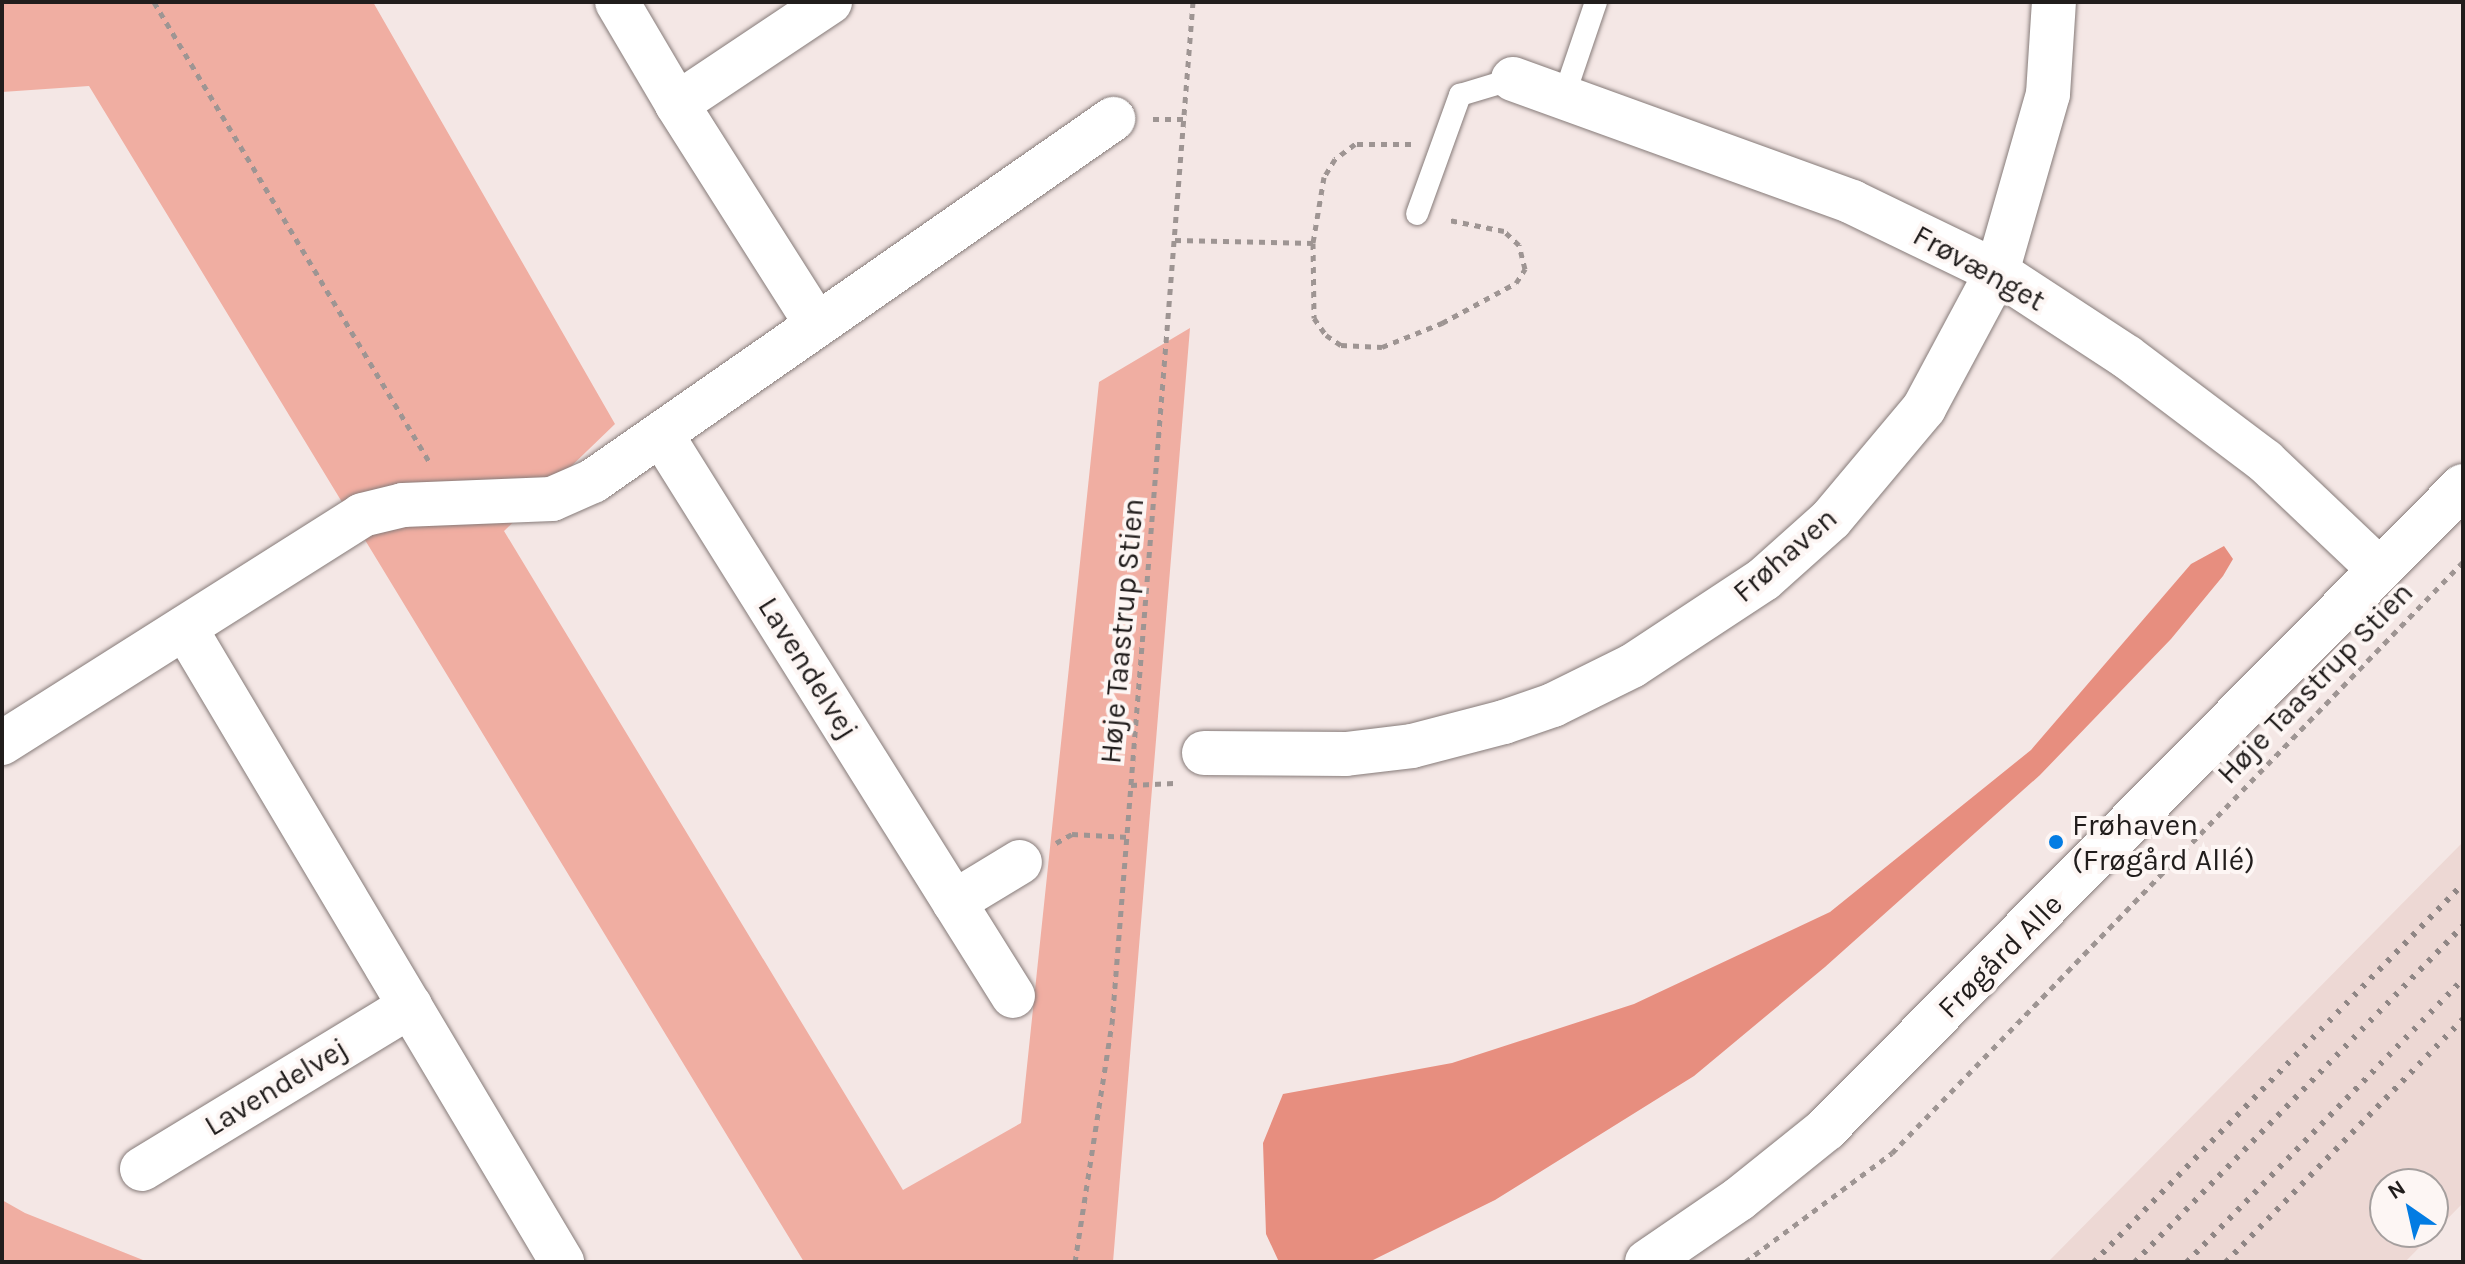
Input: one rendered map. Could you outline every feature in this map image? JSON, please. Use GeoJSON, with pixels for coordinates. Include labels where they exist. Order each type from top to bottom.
{"type":"FeatureCollection","features":[{"type":"Feature","properties":{"kind":"street"},"geometry":{"type":"LineString","coordinates":[[617,2],[677,104],[817,325]]}},
{"type":"Feature","properties":{"kind":"street"},"geometry":{"type":"LineString","coordinates":[[677,104],[830,2]]}},
{"type":"Feature","properties":{"kind":"street","name":"Frøhaven"},"geometry":{"type":"LineString","coordinates":[[1204,753],[1346,754],[1412,746],[1553,705],[1658,650],[1764,579],[1865,481],[1924,408],[1997,272],[2048,94],[2054,2]]}},
{"type":"Feature","properties":{"kind":"street","name":"Frøvænget"},"geometry":{"type":"LineString","coordinates":[[1513,79],[1852,202],[1997,272],[2127,357],[2265,461],[2380,570]]}},
{"type":"Feature","properties":{"kind":"street"},"geometry":{"type":"LineString","coordinates":[[5,734],[185,628],[362,515],[403,505],[552,499],[593,481],[1113,119]]}},
{"type":"Feature","properties":{"kind":"street","name":"Lavendelvej"},"geometry":{"type":"LineString","coordinates":[[661,434],[1013,996]]}},
{"type":"Feature","properties":{"kind":"street","name":"Frøgård Alle"},"geometry":{"type":"LineString","coordinates":[[1647,1262],[1739,1199],[1826,1129],[2463,486]]}},
{"type":"Feature","properties":{"kind":"street"},"geometry":{"type":"LineString","coordinates":[[185,628],[562,1262]]}},
{"type":"Feature","properties":{"kind":"street"},"geometry":{"type":"LineString","coordinates":[[954,902],[1020,862]]}},
{"type":"Feature","properties":{"kind":"street","name":"Lavendelvej"},"geometry":{"type":"LineString","coordinates":[[142,1169],[410,1006]]}},
{"type":"Feature","properties":{"kind":"lane"},"geometry":{"type":"LineString","coordinates":[[1564,96],[1596,2]]}},
{"type":"Feature","properties":{"kind":"lane"},"geometry":{"type":"LineString","coordinates":[[1417,214],[1460,95],[1513,79]]}},
{"type":"Feature","properties":{"kind":"path"},"geometry":{"type":"LineString","coordinates":[[154,2],[455,505]]}},
{"type":"Feature","properties":{"kind":"path","name":"Høje Taastrup Stien"},"geometry":{"type":"LineString","coordinates":[[1075,1262],[1112,1024],[1193,2]]}},
{"type":"Feature","properties":{"kind":"path"},"geometry":{"type":"LineString","coordinates":[[1417,214],[1504,231],[1519,245],[1525,269],[1516,283],[1442,323],[1382,347],[1341,345],[1314,318],[1313,243],[1324,177],[1335,159],[1355,144],[1442,144]]}},
{"type":"Feature","properties":{"kind":"path"},"geometry":{"type":"LineString","coordinates":[[1175,240],[1313,243]]}},
{"type":"Feature","properties":{"kind":"path","name":"Høje Taastrup Stien"},"geometry":{"type":"LineString","coordinates":[[1745,1262],[1892,1153],[2463,562]]}},
{"type":"Feature","properties":{"kind":"path"},"geometry":{"type":"LineString","coordinates":[[1020,862],[1072,834],[1129,837]]}},
{"type":"Feature","properties":{"kind":"shaded area"},"geometry":{"type":"Polygon","coordinates":[[[2,2],[373,2],[615,424],[504,531],[903,1190],[1021,1123],[1099,382],[1190,328],[1113,1262],[804,1262],[89,86],[2,92],[2,2]]]}},
{"type":"Feature","properties":{"kind":"shaded area"},"geometry":{"type":"Polygon","coordinates":[[[2224,546],[2233,559],[2223,576],[2171,639],[2040,775],[1825,967],[1694,1076],[1495,1200],[1369,1262],[1279,1262],[1266,1234],[1263,1143],[1283,1094],[1452,1063],[1634,1004],[1830,912],[2031,750],[2191,564],[2224,546]]]}},
{"type":"Feature","properties":{"kind":"shaded area"},"geometry":{"type":"Polygon","coordinates":[[[2463,842],[2463,1203],[2449,1217],[2449,1168],[2369,1168],[2369,1248],[2419,1248],[2405,1262],[2048,1262],[2463,842]]]}},
{"type":"Feature","properties":{"kind":"shaded area"},"geometry":{"type":"Polygon","coordinates":[[[2,1200],[25,1213],[148,1262],[2,1262],[2,1200]]]}},
{"type":"Feature","properties":{"kind":"railway"},"geometry":{"type":"LineString","coordinates":[[2094,1262],[2463,884]]}},
{"type":"Feature","properties":{"kind":"railway"},"geometry":{"type":"LineString","coordinates":[[2135,1262],[2463,926]]}},
{"type":"Feature","properties":{"kind":"railway"},"geometry":{"type":"LineString","coordinates":[[2187,1262],[2463,979]]}},
{"type":"Feature","properties":{"kind":"railway"},"geometry":{"type":"LineString","coordinates":[[2226,1262],[2463,1019]]}},
{"type":"Feature","properties":{"kind":"place","name":"Frøhaven (Frøgård Allé)"},"geometry":{"type":"Point","coordinates":[2056,842]}}]}
